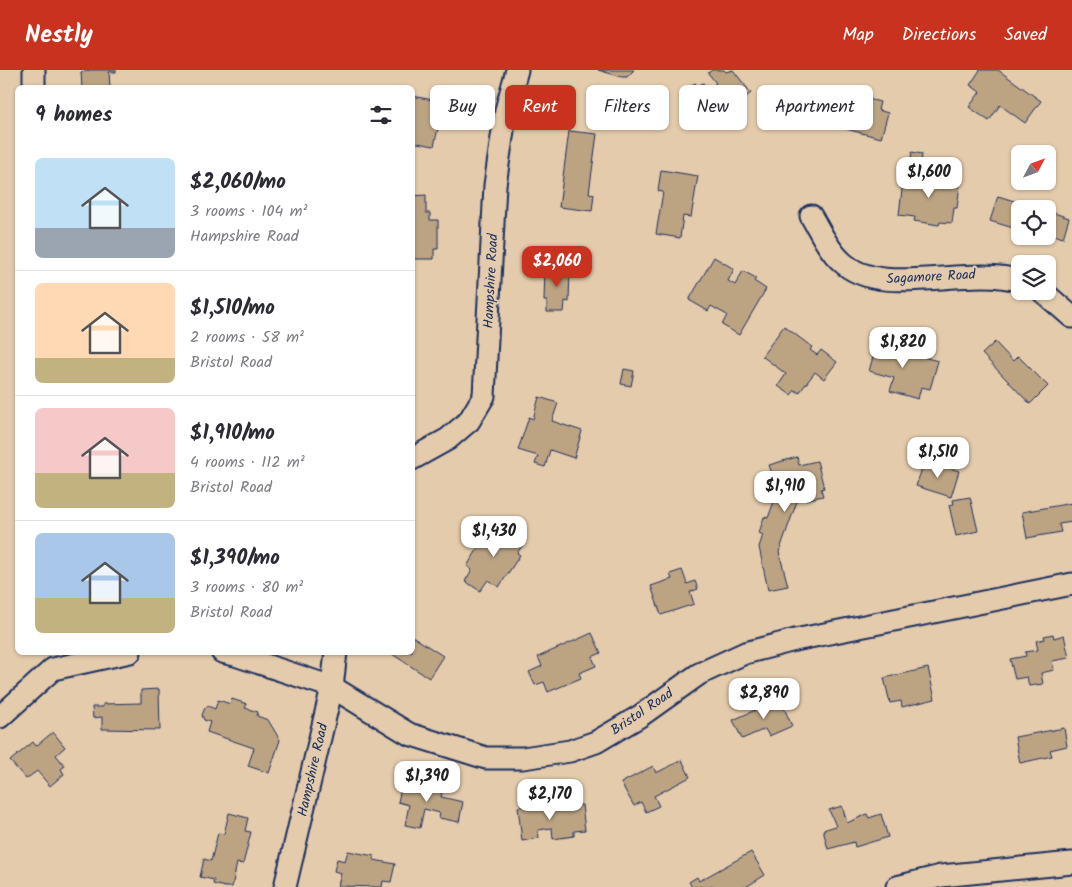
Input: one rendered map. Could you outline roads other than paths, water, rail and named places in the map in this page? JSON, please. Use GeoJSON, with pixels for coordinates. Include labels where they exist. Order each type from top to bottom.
{"type":"FeatureCollection","features":[{"type":"Feature","properties":{"kind":"street"},"geometry":{"type":"LineString","coordinates":[[34,70],[34,85]]}},
{"type":"Feature","properties":{"kind":"street","name":"Hampshire Road"},"geometry":{"type":"LineString","coordinates":[[415,457],[448,439],[469,421],[484,396],[495,185],[506,110],[517,70]]}},
{"type":"Feature","properties":{"kind":"street","name":"Sagamore Road"},"geometry":{"type":"LineString","coordinates":[[811,216],[840,260],[852,271],[867,277],[897,280],[984,274],[1011,278]]}},
{"type":"Feature","properties":{"kind":"street"},"geometry":{"type":"LineString","coordinates":[[1052,300],[1072,317]]}},
{"type":"Feature","properties":{"kind":"street","name":"Bristol Road"},"geometry":{"type":"LineString","coordinates":[[235,655],[332,687],[409,734],[486,758],[523,758],[570,752],[596,742],[640,716],[699,674],[745,653],[795,640],[1072,584]]}},
{"type":"Feature","properties":{"kind":"street"},"geometry":{"type":"LineString","coordinates":[[0,717],[52,661],[104,655]]}},
{"type":"Feature","properties":{"kind":"street","name":"Hampshire Road"},"geometry":{"type":"LineString","coordinates":[[286,887],[332,687],[336,655]]}},
{"type":"Feature","properties":{"kind":"street"},"geometry":{"type":"LineString","coordinates":[[896,887],[941,876],[1072,862]]}}]}
